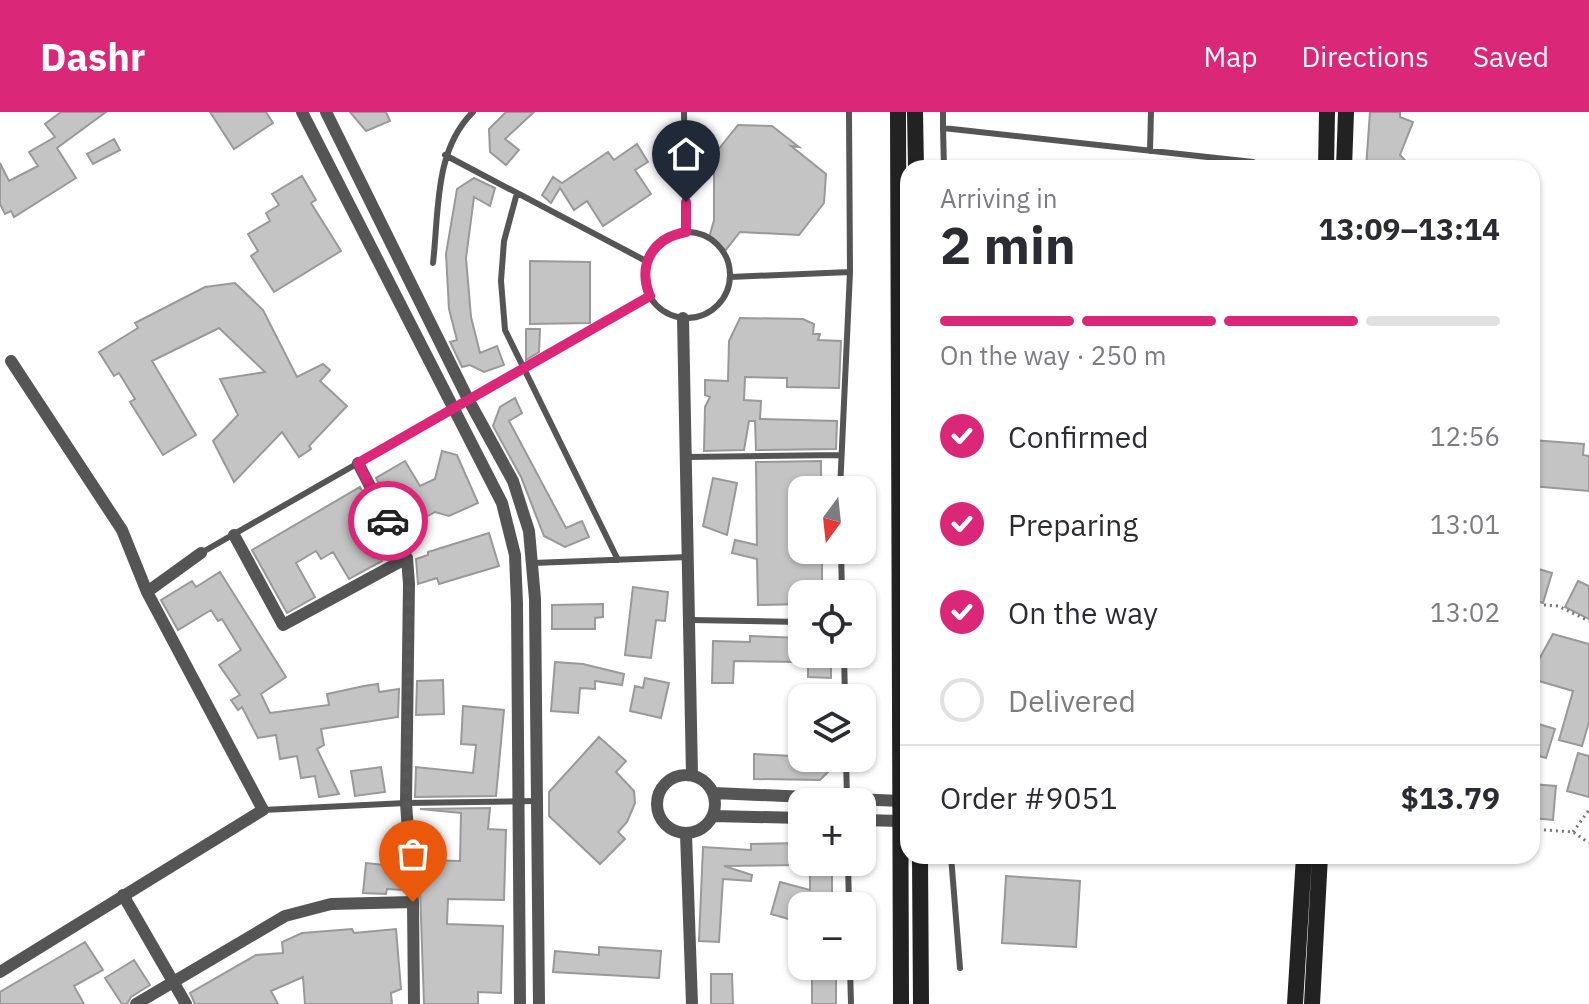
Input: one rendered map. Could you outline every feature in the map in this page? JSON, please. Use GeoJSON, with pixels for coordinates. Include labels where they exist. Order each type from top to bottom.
{"type":"FeatureCollection","features":[{"type":"Feature","properties":{"kind":"main road"},"geometry":{"type":"LineString","coordinates":[[898,112],[900,571]]}},
{"type":"Feature","properties":{"kind":"main road"},"geometry":{"type":"LineString","coordinates":[[915,112],[916,160]]}},
{"type":"Feature","properties":{"kind":"main road"},"geometry":{"type":"LineString","coordinates":[[1326,160],[1327,112]]}},
{"type":"Feature","properties":{"kind":"main road"},"geometry":{"type":"LineString","coordinates":[[1344,160],[1346,112]]}},
{"type":"Feature","properties":{"kind":"main road"},"geometry":{"type":"LineString","coordinates":[[901,864],[901,1004]]}},
{"type":"Feature","properties":{"kind":"main road"},"geometry":{"type":"LineString","coordinates":[[920,864],[921,1004]]}},
{"type":"Feature","properties":{"kind":"main road"},"geometry":{"type":"LineString","coordinates":[[1295,1004],[1304,864]]}},
{"type":"Feature","properties":{"kind":"main road"},"geometry":{"type":"LineString","coordinates":[[1312,1004],[1320,864]]}},
{"type":"Feature","properties":{"kind":"street"},"geometry":{"type":"LineString","coordinates":[[302,112],[502,503],[515,555],[520,1004]]}},
{"type":"Feature","properties":{"kind":"street"},"geometry":{"type":"LineString","coordinates":[[326,112],[468,399],[513,481],[526,519],[533,563],[539,1004]]}},
{"type":"Feature","properties":{"kind":"street"},"geometry":{"type":"LineString","coordinates":[[683,318],[692,775]]}},
{"type":"Feature","properties":{"kind":"street"},"geometry":{"type":"LineString","coordinates":[[0,972],[263,810],[147,592],[122,530],[11,361]]}},
{"type":"Feature","properties":{"kind":"street"},"geometry":{"type":"LineString","coordinates":[[358,463],[407,558],[406,803],[413,902],[414,1004]]}},
{"type":"Feature","properties":{"kind":"street"},"geometry":{"type":"LineString","coordinates":[[234,535],[283,625],[407,558]]}},
{"type":"Feature","properties":{"kind":"street"},"geometry":{"type":"LineString","coordinates":[[147,592],[201,553]]}},
{"type":"Feature","properties":{"kind":"street"},"geometry":{"type":"LineString","coordinates":[[682,775],[702,779],[714,793],[714,816],[702,829],[686,834],[668,827],[657,811],[657,801],[665,783],[682,775]]}},
{"type":"Feature","properties":{"kind":"street"},"geometry":{"type":"LineString","coordinates":[[714,793],[788,797]]}},
{"type":"Feature","properties":{"kind":"street"},"geometry":{"type":"LineString","coordinates":[[876,801],[900,801]]}},
{"type":"Feature","properties":{"kind":"street"},"geometry":{"type":"LineString","coordinates":[[714,816],[788,818]]}},
{"type":"Feature","properties":{"kind":"street"},"geometry":{"type":"LineString","coordinates":[[876,820],[900,821]]}},
{"type":"Feature","properties":{"kind":"street"},"geometry":{"type":"LineString","coordinates":[[686,834],[692,1004]]}},
{"type":"Feature","properties":{"kind":"street"},"geometry":{"type":"LineString","coordinates":[[123,895],[186,1004]]}},
{"type":"Feature","properties":{"kind":"street"},"geometry":{"type":"LineString","coordinates":[[136,1004],[285,916],[306,908],[413,902]]}},
{"type":"Feature","properties":{"kind":"lane"},"geometry":{"type":"LineString","coordinates":[[433,263],[445,155],[460,125],[473,112]]}},
{"type":"Feature","properties":{"kind":"lane"},"geometry":{"type":"LineString","coordinates":[[684,112],[686,232]]}},
{"type":"Feature","properties":{"kind":"lane"},"geometry":{"type":"LineString","coordinates":[[840,476],[850,272],[849,112]]}},
{"type":"Feature","properties":{"kind":"lane"},"geometry":{"type":"LineString","coordinates":[[943,112],[944,160]]}},
{"type":"Feature","properties":{"kind":"lane"},"geometry":{"type":"LineString","coordinates":[[1150,151],[1151,112]]}},
{"type":"Feature","properties":{"kind":"lane"},"geometry":{"type":"LineString","coordinates":[[943,128],[1234,160]]}},
{"type":"Feature","properties":{"kind":"lane"},"geometry":{"type":"LineString","coordinates":[[445,155],[646,261]]}},
{"type":"Feature","properties":{"kind":"lane"},"geometry":{"type":"LineString","coordinates":[[517,193],[504,241],[501,281],[505,330],[618,560]]}},
{"type":"Feature","properties":{"kind":"lane"},"geometry":{"type":"LineString","coordinates":[[686,232],[712,240],[722,250],[730,277],[728,290],[710,311],[683,318],[658,307],[645,285],[646,261],[662,240],[686,232]]}},
{"type":"Feature","properties":{"kind":"lane"},"geometry":{"type":"LineString","coordinates":[[730,277],[850,272]]}},
{"type":"Feature","properties":{"kind":"lane"},"geometry":{"type":"LineString","coordinates":[[201,553],[650,296]]}},
{"type":"Feature","properties":{"kind":"lane"},"geometry":{"type":"LineString","coordinates":[[686,457],[839,455]]}},
{"type":"Feature","properties":{"kind":"lane"},"geometry":{"type":"LineString","coordinates":[[533,563],[688,557]]}},
{"type":"Feature","properties":{"kind":"lane"},"geometry":{"type":"LineString","coordinates":[[689,620],[788,622]]}},
{"type":"Feature","properties":{"kind":"lane"},"geometry":{"type":"LineString","coordinates":[[263,810],[537,801]]}},
{"type":"Feature","properties":{"kind":"lane"},"geometry":{"type":"LineString","coordinates":[[952,864],[960,968]]}},
{"type":"Feature","properties":{"kind":"lane"},"geometry":{"type":"LineString","coordinates":[[850,980],[851,1004]]}},
{"type":"Feature","properties":{"kind":"path"},"geometry":{"type":"LineString","coordinates":[[1540,605],[1558,606],[1589,621]]}},
{"type":"Feature","properties":{"kind":"path"},"geometry":{"type":"LineString","coordinates":[[1573,832],[1589,810]]}},
{"type":"Feature","properties":{"kind":"path"},"geometry":{"type":"LineString","coordinates":[[1540,830],[1573,832],[1589,843]]}},
{"type":"Feature","properties":{"kind":"building"},"geometry":{"type":"Polygon","coordinates":[[[61,112],[106,112],[57,148],[76,178],[14,217],[11,211],[5,214],[0,204],[0,163],[9,181],[38,166],[29,152],[55,137],[45,124],[61,112]]]}},
{"type":"Feature","properties":{"kind":"building"},"geometry":{"type":"Polygon","coordinates":[[[210,112],[266,112],[273,123],[234,149],[210,112]]]}},
{"type":"Feature","properties":{"kind":"building"},"geometry":{"type":"Polygon","coordinates":[[[350,112],[386,112],[390,121],[366,131],[350,112]]]}},
{"type":"Feature","properties":{"kind":"building"},"geometry":{"type":"Polygon","coordinates":[[[506,112],[534,112],[505,139],[519,150],[506,165],[490,152],[489,129],[506,112]]]}},
{"type":"Feature","properties":{"kind":"building"},"geometry":{"type":"Polygon","coordinates":[[[1370,112],[1400,112],[1400,117],[1413,122],[1400,155],[1405,160],[1367,160],[1370,112]]]}},
{"type":"Feature","properties":{"kind":"building"},"geometry":{"type":"Polygon","coordinates":[[[738,125],[772,126],[799,147],[791,146],[826,174],[824,203],[799,235],[740,232],[725,251],[709,238],[714,220],[714,155],[738,125]]]}},
{"type":"Feature","properties":{"kind":"building"},"geometry":{"type":"Polygon","coordinates":[[[114,139],[120,150],[93,164],[87,154],[114,139]]]}},
{"type":"Feature","properties":{"kind":"building"},"geometry":{"type":"Polygon","coordinates":[[[637,144],[648,162],[635,170],[651,194],[603,226],[587,201],[574,210],[560,188],[551,203],[542,195],[553,177],[562,183],[608,152],[614,160],[637,144]]]}},
{"type":"Feature","properties":{"kind":"building"},"geometry":{"type":"Polygon","coordinates":[[[302,176],[316,200],[311,203],[341,251],[274,292],[251,256],[258,251],[248,234],[270,221],[266,213],[279,205],[272,194],[302,176]]]}},
{"type":"Feature","properties":{"kind":"building"},"geometry":{"type":"Polygon","coordinates":[[[474,178],[495,188],[490,206],[474,197],[466,258],[471,317],[480,353],[497,346],[504,365],[484,372],[470,365],[462,367],[450,342],[457,340],[449,309],[446,254],[457,189],[474,178]]]}},
{"type":"Feature","properties":{"kind":"building"},"geometry":{"type":"Polygon","coordinates":[[[530,261],[590,262],[590,323],[530,324],[530,261]]]}},
{"type":"Feature","properties":{"kind":"building"},"geometry":{"type":"Polygon","coordinates":[[[235,283],[263,310],[297,377],[323,364],[330,370],[320,381],[347,406],[309,446],[311,449],[299,457],[282,432],[234,482],[213,441],[238,415],[220,379],[265,372],[219,328],[152,361],[196,435],[163,455],[130,402],[135,399],[119,373],[114,376],[99,352],[138,328],[135,323],[205,287],[235,283]]]}},
{"type":"Feature","properties":{"kind":"building"},"geometry":{"type":"Polygon","coordinates":[[[740,318],[803,319],[814,324],[813,334],[820,334],[818,340],[841,341],[839,388],[787,387],[787,378],[745,377],[744,400],[761,401],[760,419],[837,421],[836,449],[756,450],[755,421],[749,421],[744,450],[704,451],[705,407],[710,397],[705,395],[705,380],[728,381],[729,341],[740,318]]]}},
{"type":"Feature","properties":{"kind":"building"},"geometry":{"type":"Polygon","coordinates":[[[526,329],[540,329],[539,352],[526,360],[526,329]]]}},
{"type":"Feature","properties":{"kind":"building"},"geometry":{"type":"Polygon","coordinates":[[[515,398],[522,413],[509,421],[566,528],[582,521],[589,537],[565,547],[544,536],[521,477],[493,426],[500,407],[515,398]]]}},
{"type":"Feature","properties":{"kind":"building"},"geometry":{"type":"Polygon","coordinates":[[[1540,441],[1584,444],[1583,455],[1589,456],[1589,491],[1540,487],[1540,441]]]}},
{"type":"Feature","properties":{"kind":"building"},"geometry":{"type":"Polygon","coordinates":[[[442,451],[457,455],[478,503],[449,516],[435,512],[403,530],[376,478],[405,461],[420,486],[435,479],[442,451]]]}},
{"type":"Feature","properties":{"kind":"building"},"geometry":{"type":"Polygon","coordinates":[[[821,461],[821,476],[788,476],[788,564],[822,564],[822,580],[788,580],[788,604],[758,605],[757,559],[732,553],[735,540],[757,545],[756,462],[821,461]]]}},
{"type":"Feature","properties":{"kind":"building"},"geometry":{"type":"Polygon","coordinates":[[[713,478],[737,483],[727,535],[703,526],[713,478]]]}},
{"type":"Feature","properties":{"kind":"building"},"geometry":{"type":"Polygon","coordinates":[[[360,487],[387,539],[374,547],[382,561],[349,579],[333,552],[321,559],[316,551],[296,563],[315,597],[287,613],[252,550],[360,487]]]}},
{"type":"Feature","properties":{"kind":"building"},"geometry":{"type":"Polygon","coordinates":[[[489,533],[499,566],[439,584],[437,578],[418,584],[416,559],[428,555],[428,552],[489,533]]]}},
{"type":"Feature","properties":{"kind":"building"},"geometry":{"type":"Polygon","coordinates":[[[1540,569],[1552,573],[1543,603],[1540,602],[1540,569]]]}},
{"type":"Feature","properties":{"kind":"building"},"geometry":{"type":"Polygon","coordinates":[[[220,572],[286,677],[261,694],[270,713],[329,705],[327,694],[364,686],[378,684],[379,692],[399,689],[398,717],[321,729],[324,745],[317,749],[339,794],[319,797],[315,776],[301,778],[297,756],[280,759],[276,735],[258,738],[242,707],[238,710],[231,700],[240,695],[219,665],[241,650],[222,619],[218,621],[211,610],[178,630],[161,600],[192,581],[196,587],[220,572]]]}},
{"type":"Feature","properties":{"kind":"building"},"geometry":{"type":"Polygon","coordinates":[[[1578,581],[1589,586],[1589,619],[1565,607],[1578,581]]]}},
{"type":"Feature","properties":{"kind":"building"},"geometry":{"type":"Polygon","coordinates":[[[633,587],[668,592],[665,621],[656,620],[651,658],[625,655],[633,587]]]}},
{"type":"Feature","properties":{"kind":"building"},"geometry":{"type":"Polygon","coordinates":[[[603,604],[603,617],[595,618],[595,629],[552,629],[552,605],[603,604]]]}},
{"type":"Feature","properties":{"kind":"building"},"geometry":{"type":"Polygon","coordinates":[[[1553,634],[1589,644],[1589,722],[1582,746],[1559,740],[1573,691],[1540,681],[1540,658],[1553,634]]]}},
{"type":"Feature","properties":{"kind":"building"},"geometry":{"type":"Polygon","coordinates":[[[750,636],[788,637],[788,662],[734,661],[733,683],[712,683],[713,641],[750,642],[750,636]]]}},
{"type":"Feature","properties":{"kind":"building"},"geometry":{"type":"Polygon","coordinates":[[[555,662],[583,664],[624,674],[622,685],[595,681],[595,689],[580,688],[578,713],[551,711],[555,662]]]}},
{"type":"Feature","properties":{"kind":"building"},"geometry":{"type":"Polygon","coordinates":[[[808,668],[831,668],[831,678],[808,677],[808,668]]]}},
{"type":"Feature","properties":{"kind":"building"},"geometry":{"type":"Polygon","coordinates":[[[645,678],[669,683],[661,718],[630,711],[635,686],[643,688],[645,678]]]}},
{"type":"Feature","properties":{"kind":"building"},"geometry":{"type":"Polygon","coordinates":[[[443,680],[444,714],[416,715],[417,681],[443,680]]]}},
{"type":"Feature","properties":{"kind":"building"},"geometry":{"type":"Polygon","coordinates":[[[463,706],[504,710],[496,796],[415,797],[416,767],[473,773],[476,745],[461,744],[463,706]]]}},
{"type":"Feature","properties":{"kind":"building"},"geometry":{"type":"Polygon","coordinates":[[[1540,724],[1555,729],[1546,758],[1540,756],[1540,724]]]}},
{"type":"Feature","properties":{"kind":"building"},"geometry":{"type":"Polygon","coordinates":[[[599,737],[626,761],[616,772],[634,791],[635,803],[627,822],[618,832],[625,839],[600,864],[549,816],[549,792],[599,737]]]}},
{"type":"Feature","properties":{"kind":"building"},"geometry":{"type":"Polygon","coordinates":[[[1578,753],[1589,756],[1589,797],[1567,791],[1578,753]]]}},
{"type":"Feature","properties":{"kind":"building"},"geometry":{"type":"Polygon","coordinates":[[[754,754],[788,756],[788,772],[828,772],[820,780],[754,779],[754,754]]]}},
{"type":"Feature","properties":{"kind":"building"},"geometry":{"type":"Polygon","coordinates":[[[381,767],[385,792],[355,796],[351,771],[381,767]]]}},
{"type":"Feature","properties":{"kind":"building"},"geometry":{"type":"Polygon","coordinates":[[[1540,785],[1556,786],[1553,820],[1540,819],[1540,785]]]}},
{"type":"Feature","properties":{"kind":"building"},"geometry":{"type":"Polygon","coordinates":[[[490,808],[488,829],[506,830],[504,900],[448,899],[447,924],[503,926],[501,993],[478,992],[478,1004],[424,1004],[419,860],[460,861],[461,813],[420,809],[490,808]]]}},
{"type":"Feature","properties":{"kind":"building"},"geometry":{"type":"Polygon","coordinates":[[[788,843],[788,865],[724,866],[752,875],[751,881],[723,879],[719,942],[699,941],[703,847],[751,850],[751,844],[788,843]]]}},
{"type":"Feature","properties":{"kind":"building"},"geometry":{"type":"Polygon","coordinates":[[[386,854],[401,855],[403,890],[387,889],[386,894],[363,893],[366,863],[385,865],[386,854]]]}},
{"type":"Feature","properties":{"kind":"building"},"geometry":{"type":"Polygon","coordinates":[[[810,876],[832,876],[832,892],[788,892],[788,919],[771,914],[780,882],[810,890],[810,876]]]}},
{"type":"Feature","properties":{"kind":"building"},"geometry":{"type":"Polygon","coordinates":[[[1006,876],[1080,881],[1076,947],[1002,943],[1006,876]]]}},
{"type":"Feature","properties":{"kind":"building"},"geometry":{"type":"Polygon","coordinates":[[[352,929],[354,933],[396,929],[401,989],[391,993],[392,1004],[305,1004],[303,977],[271,991],[278,1004],[195,1004],[190,993],[256,955],[283,953],[282,942],[302,933],[352,929]]]}},
{"type":"Feature","properties":{"kind":"building"},"geometry":{"type":"Polygon","coordinates":[[[85,942],[103,970],[74,986],[84,1004],[0,1004],[0,992],[85,942]]]}},
{"type":"Feature","properties":{"kind":"building"},"geometry":{"type":"Polygon","coordinates":[[[599,947],[661,951],[659,978],[553,972],[555,951],[599,955],[599,947]]]}},
{"type":"Feature","properties":{"kind":"building"},"geometry":{"type":"Polygon","coordinates":[[[134,960],[150,985],[131,997],[127,1004],[122,1004],[105,978],[134,960]]]}},
{"type":"Feature","properties":{"kind":"building"},"geometry":{"type":"Polygon","coordinates":[[[711,974],[732,974],[733,1004],[711,1004],[711,974]]]}},
{"type":"Feature","properties":{"kind":"building"},"geometry":{"type":"Polygon","coordinates":[[[812,980],[836,980],[836,1004],[812,1004],[812,980]]]}},
{"type":"Feature","properties":{"kind":"way so far"},"geometry":{"type":"LineString","coordinates":[[388,521],[407,558],[409,584],[406,803],[413,902]]}},
{"type":"Feature","properties":{"kind":"route"},"geometry":{"type":"LineString","coordinates":[[388,521],[358,463],[650,296],[645,285],[646,261],[662,240],[686,232],[686,202]]}}]}
